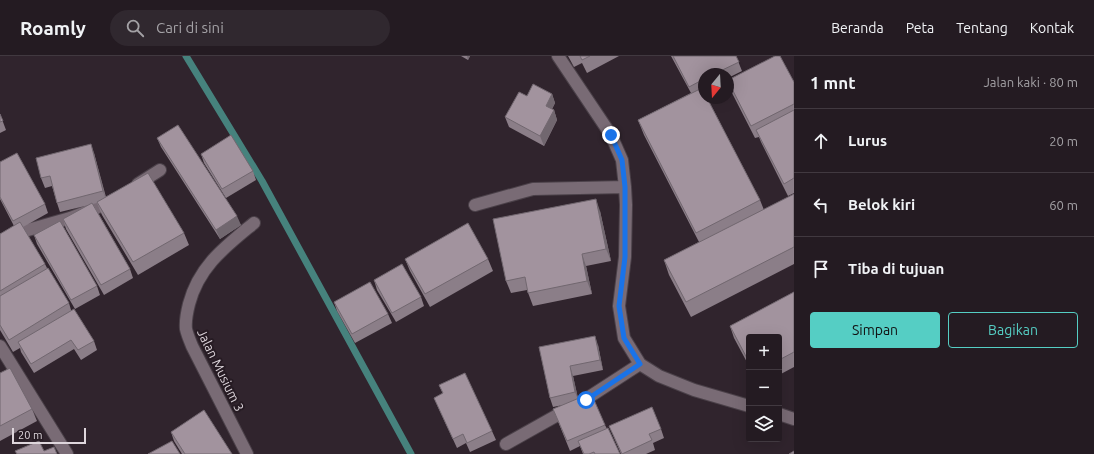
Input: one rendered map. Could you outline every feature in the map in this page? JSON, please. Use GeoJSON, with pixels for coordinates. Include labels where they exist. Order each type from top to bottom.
{"type":"FeatureCollection","features":[{"type":"Feature","properties":{"kind":"street"},"geometry":{"type":"LineString","coordinates":[[558,56],[611,135],[622,160],[625,187],[625,257],[619,306],[624,338],[640,364],[659,376],[694,390],[746,405]]}},
{"type":"Feature","properties":{"kind":"street"},"geometry":{"type":"LineString","coordinates":[[0,241],[28,230],[70,218],[109,203],[160,170]]}},
{"type":"Feature","properties":{"kind":"street"},"geometry":{"type":"LineString","coordinates":[[474,205],[533,189],[625,187]]}},
{"type":"Feature","properties":{"kind":"street","name":"Jalan Musium 3"},"geometry":{"type":"LineString","coordinates":[[247,454],[192,346],[186,329],[186,317],[195,285],[206,269],[219,252],[254,223]]}},
{"type":"Feature","properties":{"kind":"street"},"geometry":{"type":"LineString","coordinates":[[0,346],[67,454]]}},
{"type":"Feature","properties":{"kind":"street"},"geometry":{"type":"LineString","coordinates":[[506,444],[586,400],[640,364]]}},
{"type":"Feature","properties":{"kind":"street"},"geometry":{"type":"LineString","coordinates":[[782,415],[794,419]]}},
{"type":"Feature","properties":{"kind":"building"},"geometry":{"type":"Polygon","coordinates":[[[580,56],[590,56],[582,60],[580,56]]]}},
{"type":"Feature","properties":{"kind":"building"},"geometry":{"type":"Polygon","coordinates":[[[673,56],[736,56],[739,62],[726,68],[698,68],[698,82],[689,87],[673,56]]]}},
{"type":"Feature","properties":{"kind":"building"},"geometry":{"type":"Polygon","coordinates":[[[775,56],[780,56],[794,82],[794,104],[751,126],[734,93],[734,77],[775,56]]]}},
{"type":"Feature","properties":{"kind":"building"},"geometry":{"type":"Polygon","coordinates":[[[533,84],[552,94],[546,106],[554,110],[540,136],[505,117],[519,92],[527,96],[533,84]]]}},
{"type":"Feature","properties":{"kind":"building"},"geometry":{"type":"Polygon","coordinates":[[[698,90],[698,104],[710,104],[760,200],[696,233],[638,120],[698,90]]]}},
{"type":"Feature","properties":{"kind":"building"},"geometry":{"type":"Polygon","coordinates":[[[794,110],[794,178],[784,184],[756,130],[794,110]]]}},
{"type":"Feature","properties":{"kind":"building"},"geometry":{"type":"Polygon","coordinates":[[[0,114],[3,121],[0,122],[0,114]]]}},
{"type":"Feature","properties":{"kind":"building"},"geometry":{"type":"Polygon","coordinates":[[[178,125],[237,216],[216,230],[157,138],[178,125]]]}},
{"type":"Feature","properties":{"kind":"building"},"geometry":{"type":"Polygon","coordinates":[[[231,135],[253,171],[222,189],[201,154],[231,135]]]}},
{"type":"Feature","properties":{"kind":"building"},"geometry":{"type":"Polygon","coordinates":[[[91,144],[103,191],[57,203],[50,176],[41,178],[36,158],[91,144]]]}},
{"type":"Feature","properties":{"kind":"building"},"geometry":{"type":"Polygon","coordinates":[[[17,153],[45,204],[13,221],[0,197],[0,162],[17,153]]]}},
{"type":"Feature","properties":{"kind":"building"},"geometry":{"type":"Polygon","coordinates":[[[148,173],[184,233],[133,262],[97,202],[148,173]]]}},
{"type":"Feature","properties":{"kind":"building"},"geometry":{"type":"Polygon","coordinates":[[[794,194],[794,247],[686,302],[664,260],[794,194]]]}},
{"type":"Feature","properties":{"kind":"building"},"geometry":{"type":"Polygon","coordinates":[[[596,199],[606,249],[582,254],[587,281],[528,293],[525,277],[506,281],[493,219],[596,199]]]}},
{"type":"Feature","properties":{"kind":"building"},"geometry":{"type":"Polygon","coordinates":[[[92,203],[130,269],[101,285],[63,219],[92,203]]]}},
{"type":"Feature","properties":{"kind":"building"},"geometry":{"type":"Polygon","coordinates":[[[60,221],[97,286],[71,300],[34,235],[60,221]]]}},
{"type":"Feature","properties":{"kind":"building"},"geometry":{"type":"Polygon","coordinates":[[[20,222],[45,264],[0,291],[0,234],[20,222]]]}},
{"type":"Feature","properties":{"kind":"building"},"geometry":{"type":"Polygon","coordinates":[[[468,223],[488,259],[425,294],[405,259],[468,223]]]}},
{"type":"Feature","properties":{"kind":"building"},"geometry":{"type":"Polygon","coordinates":[[[402,264],[421,297],[392,313],[374,280],[402,264]]]}},
{"type":"Feature","properties":{"kind":"building"},"geometry":{"type":"Polygon","coordinates":[[[48,268],[69,303],[9,340],[0,325],[0,296],[48,268]]]}},
{"type":"Feature","properties":{"kind":"building"},"geometry":{"type":"Polygon","coordinates":[[[370,282],[388,314],[352,334],[334,302],[370,282]]]}},
{"type":"Feature","properties":{"kind":"building"},"geometry":{"type":"Polygon","coordinates":[[[794,292],[794,352],[782,358],[782,334],[746,334],[746,356],[730,326],[794,292]]]}},
{"type":"Feature","properties":{"kind":"building"},"geometry":{"type":"Polygon","coordinates":[[[74,309],[94,341],[78,350],[71,340],[31,364],[18,342],[74,309]]]}},
{"type":"Feature","properties":{"kind":"building"},"geometry":{"type":"Polygon","coordinates":[[[595,336],[600,360],[570,366],[575,392],[550,398],[539,347],[595,336]]]}},
{"type":"Feature","properties":{"kind":"building"},"geometry":{"type":"Polygon","coordinates":[[[10,368],[32,409],[0,426],[0,373],[10,368]]]}},
{"type":"Feature","properties":{"kind":"building"},"geometry":{"type":"Polygon","coordinates":[[[465,373],[492,431],[467,443],[463,434],[453,439],[434,398],[443,393],[439,385],[465,373]]]}},
{"type":"Feature","properties":{"kind":"building"},"geometry":{"type":"Polygon","coordinates":[[[591,393],[605,425],[567,441],[553,409],[591,393]]]}},
{"type":"Feature","properties":{"kind":"building"},"geometry":{"type":"Polygon","coordinates":[[[652,407],[661,429],[649,434],[652,440],[622,454],[609,426],[652,407]]]}},
{"type":"Feature","properties":{"kind":"building"},"geometry":{"type":"Polygon","coordinates":[[[204,410],[232,454],[185,454],[171,432],[204,410]]]}},
{"type":"Feature","properties":{"kind":"building"},"geometry":{"type":"Polygon","coordinates":[[[608,428],[620,454],[595,454],[594,452],[584,454],[578,441],[608,428]]]}},
{"type":"Feature","properties":{"kind":"building"},"geometry":{"type":"Polygon","coordinates":[[[39,441],[44,451],[54,447],[57,454],[17,454],[15,451],[39,441]]]}},
{"type":"Feature","properties":{"kind":"building"},"geometry":{"type":"Polygon","coordinates":[[[172,441],[180,454],[148,454],[172,441]]]}},
{"type":"Feature","properties":{"kind":"waterway"},"geometry":{"type":"LineString","coordinates":[[186,56],[262,181],[411,454]]}},
{"type":"Feature","properties":{"kind":"route"},"geometry":{"type":"LineString","coordinates":[[586,400],[640,364],[624,338],[619,306],[625,257],[626,205],[622,160],[611,135]]}}]}
